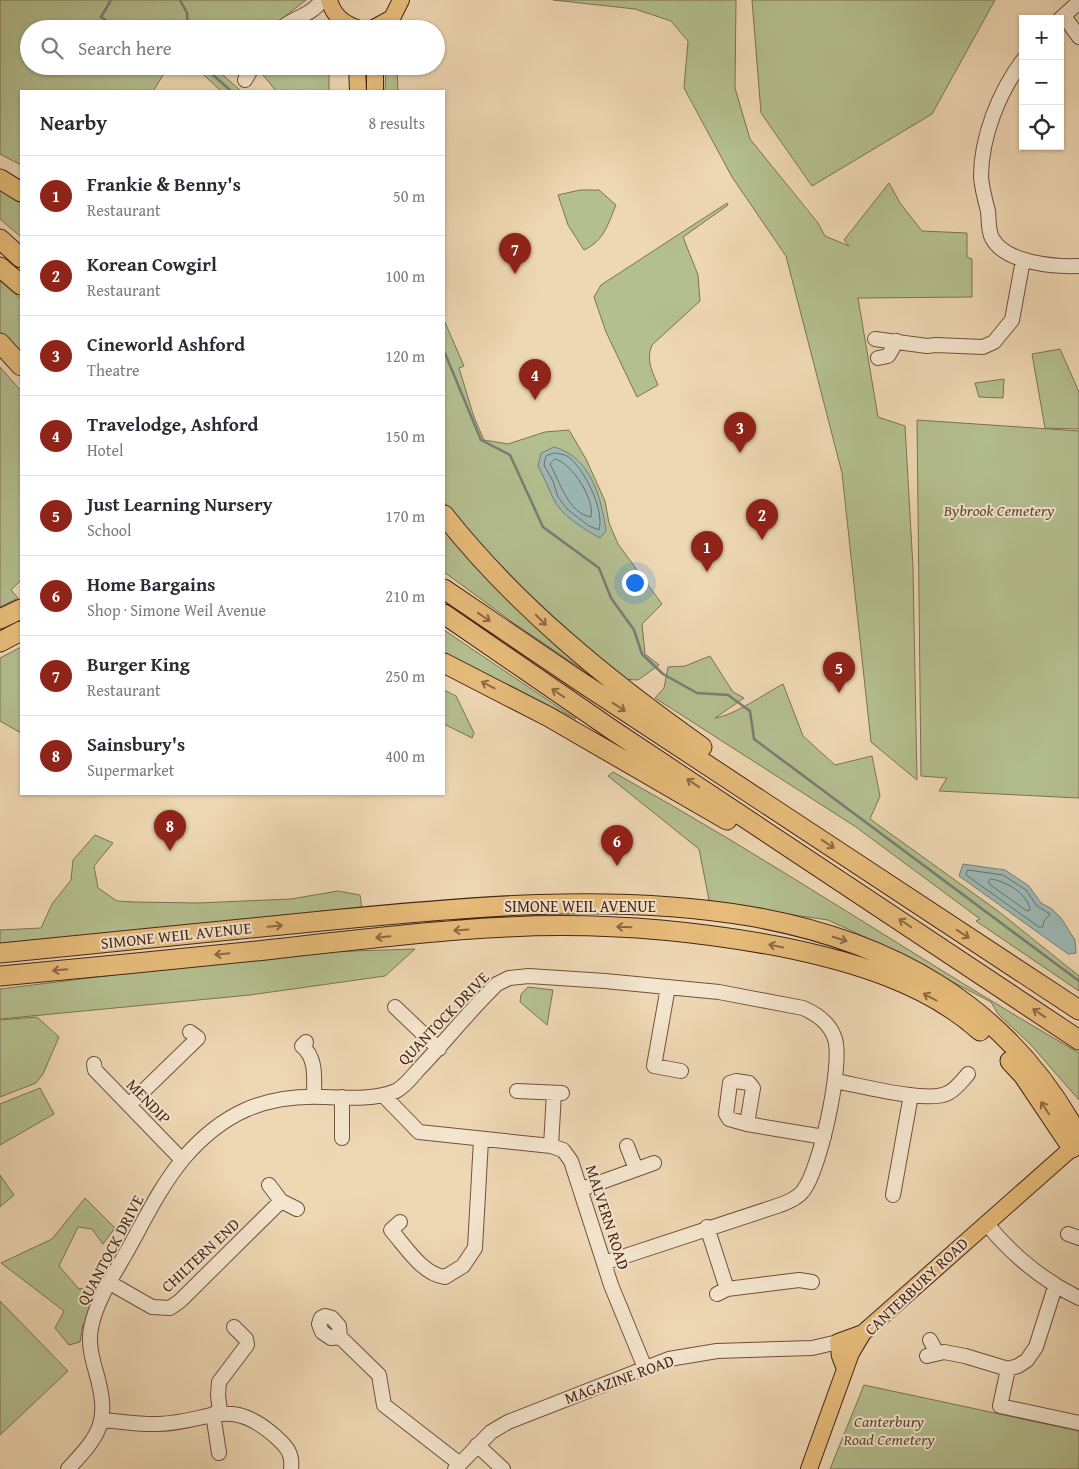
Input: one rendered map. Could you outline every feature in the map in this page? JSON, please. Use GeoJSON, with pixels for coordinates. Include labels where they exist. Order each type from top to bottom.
{"type":"FeatureCollection","features":[{"type":"Feature","properties":{"kind":"highway"},"geometry":{"type":"LineString","coordinates":[[0,179],[20,191]]}},
{"type":"Feature","properties":{"kind":"highway"},"geometry":{"type":"LineString","coordinates":[[0,240],[20,257]]}},
{"type":"Feature","properties":{"kind":"highway"},"geometry":{"type":"LineString","coordinates":[[0,267],[20,284]]}},
{"type":"Feature","properties":{"kind":"highway"},"geometry":{"type":"LineString","coordinates":[[0,343],[20,365]]}},
{"type":"Feature","properties":{"kind":"highway"},"geometry":{"type":"LineString","coordinates":[[445,516],[499,579],[547,627],[661,718],[774,797],[802,826]]}},
{"type":"Feature","properties":{"kind":"highway"},"geometry":{"type":"LineString","coordinates":[[445,590],[578,680],[1079,1010]]}},
{"type":"Feature","properties":{"kind":"highway"},"geometry":{"type":"LineString","coordinates":[[0,619],[20,609]]}},
{"type":"Feature","properties":{"kind":"highway"},"geometry":{"type":"LineString","coordinates":[[445,615],[777,840],[1079,1040]]}},
{"type":"Feature","properties":{"kind":"highway"},"geometry":{"type":"LineString","coordinates":[[0,642],[20,632]]}},
{"type":"Feature","properties":{"kind":"highway"},"geometry":{"type":"LineString","coordinates":[[445,664],[549,717],[739,827],[777,840]]}},
{"type":"Feature","properties":{"kind":"highway","name":"SIMONE WEIL AVENUE"},"geometry":{"type":"LineString","coordinates":[[0,953],[441,909],[514,905],[646,905],[736,914],[829,936],[877,952],[929,978],[955,994],[984,1018],[1040,1075],[1073,1119],[1077,1143]]}},
{"type":"Feature","properties":{"kind":"highway","name":"SIMONE WEIL AVENUE"},"geometry":{"type":"LineString","coordinates":[[0,976],[432,932],[509,926],[641,928],[750,941],[822,955],[879,974],[910,986],[949,1008],[969,1021],[999,1048],[1077,1143]]}},
{"type":"Feature","properties":{"kind":"main road"},"geometry":{"type":"LineString","coordinates":[[329,0],[345,20]]}},
{"type":"Feature","properties":{"kind":"main road"},"geometry":{"type":"LineString","coordinates":[[389,20],[396,14],[401,0]]}},
{"type":"Feature","properties":{"kind":"main road"},"geometry":{"type":"LineString","coordinates":[[358,75],[358,90]]}},
{"type":"Feature","properties":{"kind":"main road"},"geometry":{"type":"LineString","coordinates":[[375,75],[375,90]]}},
{"type":"Feature","properties":{"kind":"main road","name":"CANTERBURY ROAD"},"geometry":{"type":"LineString","coordinates":[[809,1469],[845,1369],[863,1332],[1077,1143]]}},
{"type":"Feature","properties":{"kind":"main road","name":"MAGAZINE ROAD"},"geometry":{"type":"LineString","coordinates":[[838,1342],[863,1332]]}},
{"type":"Feature","properties":{"kind":"main road"},"geometry":{"type":"LineString","coordinates":[[838,1342],[840,1356],[845,1369]]}},
{"type":"Feature","properties":{"kind":"street"},"geometry":{"type":"LineString","coordinates":[[306,15],[322,0]]}},
{"type":"Feature","properties":{"kind":"street"},"geometry":{"type":"LineString","coordinates":[[1064,16],[1079,2]]}},
{"type":"Feature","properties":{"kind":"street"},"geometry":{"type":"LineString","coordinates":[[293,20],[306,15],[324,15],[336,20]]}},
{"type":"Feature","properties":{"kind":"street"},"geometry":{"type":"LineString","coordinates":[[1064,20],[1079,37]]}},
{"type":"Feature","properties":{"kind":"street"},"geometry":{"type":"LineString","coordinates":[[1019,66],[1007,82],[984,144],[981,177],[992,238],[1006,252],[1023,260],[1053,267],[1079,266]]}},
{"type":"Feature","properties":{"kind":"street"},"geometry":{"type":"LineString","coordinates":[[245,80],[248,75]]}},
{"type":"Feature","properties":{"kind":"street"},"geometry":{"type":"LineString","coordinates":[[875,339],[927,346],[983,347],[994,342],[1012,320],[1023,260]]}},
{"type":"Feature","properties":{"kind":"street"},"geometry":{"type":"LineString","coordinates":[[878,358],[888,356],[897,341]]}},
{"type":"Feature","properties":{"kind":"street","name":"QUANTOCK DRIVE"},"geometry":{"type":"LineString","coordinates":[[68,1469],[98,1434],[101,1420],[102,1399],[91,1354],[90,1330],[94,1315],[160,1192],[182,1160],[222,1123],[248,1108],[286,1097],[366,1098],[398,1090],[439,1049],[484,997],[497,984],[509,978],[529,976],[668,987],[728,994],[803,1008],[816,1014],[830,1028],[838,1052],[835,1081],[824,1137],[807,1185],[798,1196],[777,1206],[707,1227],[604,1263]]}},
{"type":"Feature","properties":{"kind":"street"},"geometry":{"type":"LineString","coordinates":[[668,987],[654,1066],[681,1071]]}},
{"type":"Feature","properties":{"kind":"street"},"geometry":{"type":"LineString","coordinates":[[396,1008],[439,1049]]}},
{"type":"Feature","properties":{"kind":"street"},"geometry":{"type":"LineString","coordinates":[[129,1105],[198,1038],[190,1032]]}},
{"type":"Feature","properties":{"kind":"street"},"geometry":{"type":"LineString","coordinates":[[301,1047],[310,1054],[313,1063],[314,1096]]}},
{"type":"Feature","properties":{"kind":"street","name":"MENDIP"},"geometry":{"type":"LineString","coordinates":[[94,1064],[96,1070],[182,1160]]}},
{"type":"Feature","properties":{"kind":"street"},"geometry":{"type":"LineString","coordinates":[[835,1081],[911,1095],[940,1096],[954,1088],[968,1074]]}},
{"type":"Feature","properties":{"kind":"street"},"geometry":{"type":"LineString","coordinates":[[383,1095],[419,1132],[551,1146],[558,1093],[517,1090]]}},
{"type":"Feature","properties":{"kind":"street"},"geometry":{"type":"LineString","coordinates":[[893,1196],[911,1095]]}},
{"type":"Feature","properties":{"kind":"street"},"geometry":{"type":"LineString","coordinates":[[342,1097],[342,1138]]}},
{"type":"Feature","properties":{"kind":"street"},"geometry":{"type":"LineString","coordinates":[[747,1124],[824,1137]]}},
{"type":"Feature","properties":{"kind":"street"},"geometry":{"type":"LineString","coordinates":[[400,1222],[391,1230],[427,1270],[436,1276],[446,1277],[463,1266],[475,1248],[481,1140]]}},
{"type":"Feature","properties":{"kind":"street","name":"MALVERN ROAD"},"geometry":{"type":"LineString","coordinates":[[551,1146],[563,1150],[567,1154],[582,1189],[604,1263],[645,1368]]}},
{"type":"Feature","properties":{"kind":"street"},"geometry":{"type":"LineString","coordinates":[[627,1146],[636,1169]]}},
{"type":"Feature","properties":{"kind":"street"},"geometry":{"type":"LineString","coordinates":[[582,1189],[654,1163]]}},
{"type":"Feature","properties":{"kind":"street"},"geometry":{"type":"LineString","coordinates":[[269,1185],[281,1201],[297,1208]]}},
{"type":"Feature","properties":{"kind":"street","name":"CHILTERN END"},"geometry":{"type":"LineString","coordinates":[[110,1283],[152,1307],[170,1308],[180,1301],[281,1201]]}},
{"type":"Feature","properties":{"kind":"street"},"geometry":{"type":"LineString","coordinates":[[986,1223],[1028,1267],[1056,1287],[1079,1298]]}},
{"type":"Feature","properties":{"kind":"street"},"geometry":{"type":"LineString","coordinates":[[707,1227],[722,1292],[799,1280],[812,1282]]}},
{"type":"Feature","properties":{"kind":"street"},"geometry":{"type":"LineString","coordinates":[[930,1340],[932,1355],[944,1352],[965,1356],[1008,1369],[1027,1360],[1036,1347],[1056,1287]]}},
{"type":"Feature","properties":{"kind":"street"},"geometry":{"type":"LineString","coordinates":[[219,1453],[217,1413],[219,1382],[247,1345],[246,1339],[234,1327]]}},
{"type":"Feature","properties":{"kind":"street"},"geometry":{"type":"LineString","coordinates":[[340,1337],[380,1375],[384,1405],[458,1466]]}},
{"type":"Feature","properties":{"kind":"street","name":"MAGAZINE ROAD"},"geometry":{"type":"LineString","coordinates":[[458,1466],[491,1432],[508,1422],[669,1360],[717,1351],[812,1348],[838,1342]]}},
{"type":"Feature","properties":{"kind":"street"},"geometry":{"type":"LineString","coordinates":[[1008,1369],[1000,1406],[1079,1423]]}},
{"type":"Feature","properties":{"kind":"street"},"geometry":{"type":"LineString","coordinates":[[101,1420],[157,1424],[181,1422],[217,1413],[247,1416],[264,1426],[290,1451],[291,1469]]}},
{"type":"Feature","properties":{"kind":"street"},"geometry":{"type":"LineString","coordinates":[[477,1445],[503,1469]]}},
{"type":"Feature","properties":{"kind":"green space"},"geometry":{"type":"Polygon","coordinates":[[[0,0],[306,0],[280,20],[20,20],[20,75],[163,75],[154,90],[20,90],[20,164],[0,154],[0,0]]]}},
{"type":"Feature","properties":{"kind":"green space"},"geometry":{"type":"Polygon","coordinates":[[[553,0],[736,0],[735,88],[750,139],[818,223],[825,236],[849,246],[844,240],[889,183],[900,203],[922,231],[967,233],[967,257],[972,259],[972,297],[858,298],[878,417],[905,426],[913,568],[917,780],[871,742],[842,473],[786,256],[732,177],[684,88],[688,41],[671,21],[635,9],[553,0]]]}},
{"type":"Feature","properties":{"kind":"green space"},"geometry":{"type":"Polygon","coordinates":[[[752,0],[995,0],[932,114],[812,186],[761,113],[752,0]]]}},
{"type":"Feature","properties":{"kind":"green space"},"geometry":{"type":"Polygon","coordinates":[[[204,75],[223,75],[240,90],[220,90],[204,75]]]}},
{"type":"Feature","properties":{"kind":"green space"},"geometry":{"type":"Polygon","coordinates":[[[263,75],[329,75],[329,90],[275,90],[263,75]]]}},
{"type":"Feature","properties":{"kind":"green space"},"geometry":{"type":"Polygon","coordinates":[[[386,75],[397,75],[398,90],[385,90],[386,75]]]}},
{"type":"Feature","properties":{"kind":"green space"},"geometry":{"type":"Polygon","coordinates":[[[0,187],[20,200],[20,236],[0,219],[0,187]]]}},
{"type":"Feature","properties":{"kind":"green space"},"geometry":{"type":"Polygon","coordinates":[[[580,190],[599,190],[616,205],[601,237],[584,250],[568,225],[558,195],[580,190]]]}},
{"type":"Feature","properties":{"kind":"green space"},"geometry":{"type":"Polygon","coordinates":[[[727,203],[728,205],[683,237],[698,275],[700,301],[652,345],[650,361],[658,385],[637,397],[606,332],[594,297],[601,285],[727,203]]]}},
{"type":"Feature","properties":{"kind":"green space"},"geometry":{"type":"Polygon","coordinates":[[[0,281],[20,298],[20,360],[0,337],[0,281]]]}},
{"type":"Feature","properties":{"kind":"green space"},"geometry":{"type":"Polygon","coordinates":[[[445,322],[464,366],[459,368],[474,417],[484,440],[508,444],[545,432],[569,430],[586,459],[605,501],[609,523],[618,544],[662,604],[642,624],[645,654],[659,665],[638,680],[619,679],[553,623],[463,528],[445,503],[445,322]]]}},
{"type":"Feature","properties":{"kind":"green space"},"geometry":{"type":"Polygon","coordinates":[[[1060,349],[1079,392],[1079,429],[1045,428],[1032,354],[1060,349]]]}},
{"type":"Feature","properties":{"kind":"green space"},"geometry":{"type":"Polygon","coordinates":[[[0,367],[20,390],[20,581],[11,590],[18,598],[0,607],[0,367]]]}},
{"type":"Feature","properties":{"kind":"green space"},"geometry":{"type":"Polygon","coordinates":[[[1004,379],[1003,398],[979,397],[975,383],[1004,379]]]}},
{"type":"Feature","properties":{"kind":"green space","name":"Bybrook Cemetery"},"geometry":{"type":"Polygon","coordinates":[[[917,420],[1079,431],[1079,798],[939,791],[947,778],[921,776],[917,420]]]}},
{"type":"Feature","properties":{"kind":"green space"},"geometry":{"type":"Polygon","coordinates":[[[445,527],[604,684],[515,624],[445,573],[445,527]]]}},
{"type":"Feature","properties":{"kind":"green space"},"geometry":{"type":"Polygon","coordinates":[[[445,631],[576,719],[445,654],[445,631]]]}},
{"type":"Feature","properties":{"kind":"green space"},"geometry":{"type":"Polygon","coordinates":[[[20,648],[20,732],[0,721],[0,658],[20,648]]]}},
{"type":"Feature","properties":{"kind":"green space"},"geometry":{"type":"Polygon","coordinates":[[[710,656],[733,692],[744,698],[715,718],[740,709],[783,684],[803,736],[835,765],[872,756],[880,796],[870,819],[998,911],[1079,976],[1079,991],[976,921],[980,919],[856,827],[655,698],[664,688],[668,667],[685,666],[710,656]]]}},
{"type":"Feature","properties":{"kind":"green space"},"geometry":{"type":"Polygon","coordinates":[[[445,690],[456,696],[474,733],[472,738],[445,724],[445,690]]]}},
{"type":"Feature","properties":{"kind":"green space"},"geometry":{"type":"Polygon","coordinates":[[[613,772],[731,840],[1079,1053],[1079,1100],[1031,1045],[998,1014],[991,1002],[882,945],[828,920],[720,904],[709,900],[699,849],[608,776],[613,772]]]}},
{"type":"Feature","properties":{"kind":"green space"},"geometry":{"type":"Polygon","coordinates":[[[95,835],[113,843],[94,866],[98,888],[117,901],[198,903],[291,899],[338,891],[360,895],[362,909],[321,911],[290,918],[0,946],[0,930],[41,928],[52,904],[71,880],[73,860],[95,835]]]}},
{"type":"Feature","properties":{"kind":"green space"},"geometry":{"type":"Polygon","coordinates":[[[415,949],[385,976],[250,995],[0,1019],[0,989],[292,953],[415,949]]]}},
{"type":"Feature","properties":{"kind":"green space"},"geometry":{"type":"Polygon","coordinates":[[[528,987],[553,990],[547,1025],[520,1002],[521,994],[528,987]]]}},
{"type":"Feature","properties":{"kind":"green space"},"geometry":{"type":"Polygon","coordinates":[[[37,1017],[59,1037],[43,1074],[36,1083],[0,1097],[0,1020],[37,1017]]]}},
{"type":"Feature","properties":{"kind":"green space"},"geometry":{"type":"Polygon","coordinates":[[[40,1088],[54,1114],[0,1145],[0,1104],[40,1088]]]}},
{"type":"Feature","properties":{"kind":"green space"},"geometry":{"type":"Polygon","coordinates":[[[0,1175],[14,1195],[0,1207],[0,1175]]]}},
{"type":"Feature","properties":{"kind":"green space"},"geometry":{"type":"Polygon","coordinates":[[[85,1198],[115,1228],[103,1244],[92,1229],[78,1227],[59,1266],[79,1289],[90,1287],[102,1289],[89,1323],[83,1324],[80,1342],[69,1345],[55,1328],[64,1311],[1,1263],[52,1239],[85,1198]]]}},
{"type":"Feature","properties":{"kind":"green space"},"geometry":{"type":"Polygon","coordinates":[[[0,1301],[68,1371],[0,1435],[0,1301]]]}},
{"type":"Feature","properties":{"kind":"green space","name":"Canterbury Road Cemetery"},"geometry":{"type":"Polygon","coordinates":[[[864,1385],[1079,1431],[1079,1469],[830,1469],[864,1385]]]}},
{"type":"Feature","properties":{"kind":"water"},"geometry":{"type":"Polygon","coordinates":[[[554,447],[567,452],[577,460],[592,480],[601,505],[606,531],[600,538],[580,526],[561,511],[553,498],[538,466],[541,453],[554,447]]]}},
{"type":"Feature","properties":{"kind":"water"},"geometry":{"type":"Polygon","coordinates":[[[963,864],[1005,870],[1029,886],[1041,903],[1052,909],[1061,918],[1075,940],[1076,953],[1068,954],[959,876],[963,864]]]}},
{"type":"Feature","properties":{"kind":"waterway"},"geometry":{"type":"LineString","coordinates":[[105,20],[101,17],[111,0]]}},
{"type":"Feature","properties":{"kind":"waterway"},"geometry":{"type":"LineString","coordinates":[[180,0],[187,13],[187,20]]}},
{"type":"Feature","properties":{"kind":"waterway"},"geometry":{"type":"LineString","coordinates":[[213,75],[230,90]]}},
{"type":"Feature","properties":{"kind":"waterway"},"geometry":{"type":"LineString","coordinates":[[445,353],[481,440],[510,455],[543,527],[599,568],[611,598],[634,630],[642,654],[663,674],[697,693],[728,695],[750,711],[754,739],[1079,981]]}},
{"type":"Feature","properties":{"kind":"place","name":"Burger King"},"geometry":{"type":"Point","coordinates":[515,274]}},
{"type":"Feature","properties":{"kind":"place","name":"Travelodge, Ashford"},"geometry":{"type":"Point","coordinates":[535,400]}},
{"type":"Feature","properties":{"kind":"place","name":"Cineworld Ashford"},"geometry":{"type":"Point","coordinates":[740,453]}},
{"type":"Feature","properties":{"kind":"place","name":"Korean Cowgirl"},"geometry":{"type":"Point","coordinates":[762,540]}},
{"type":"Feature","properties":{"kind":"place","name":"Frankie & Benny's"},"geometry":{"type":"Point","coordinates":[707,572]}},
{"type":"Feature","properties":{"kind":"place","name":"Just Learning Nursery"},"geometry":{"type":"Point","coordinates":[839,693]}},
{"type":"Feature","properties":{"kind":"place","name":"Sainsbury's"},"geometry":{"type":"Point","coordinates":[170,851]}},
{"type":"Feature","properties":{"kind":"place","name":"Home Bargains"},"geometry":{"type":"Point","coordinates":[617,866]}}]}
